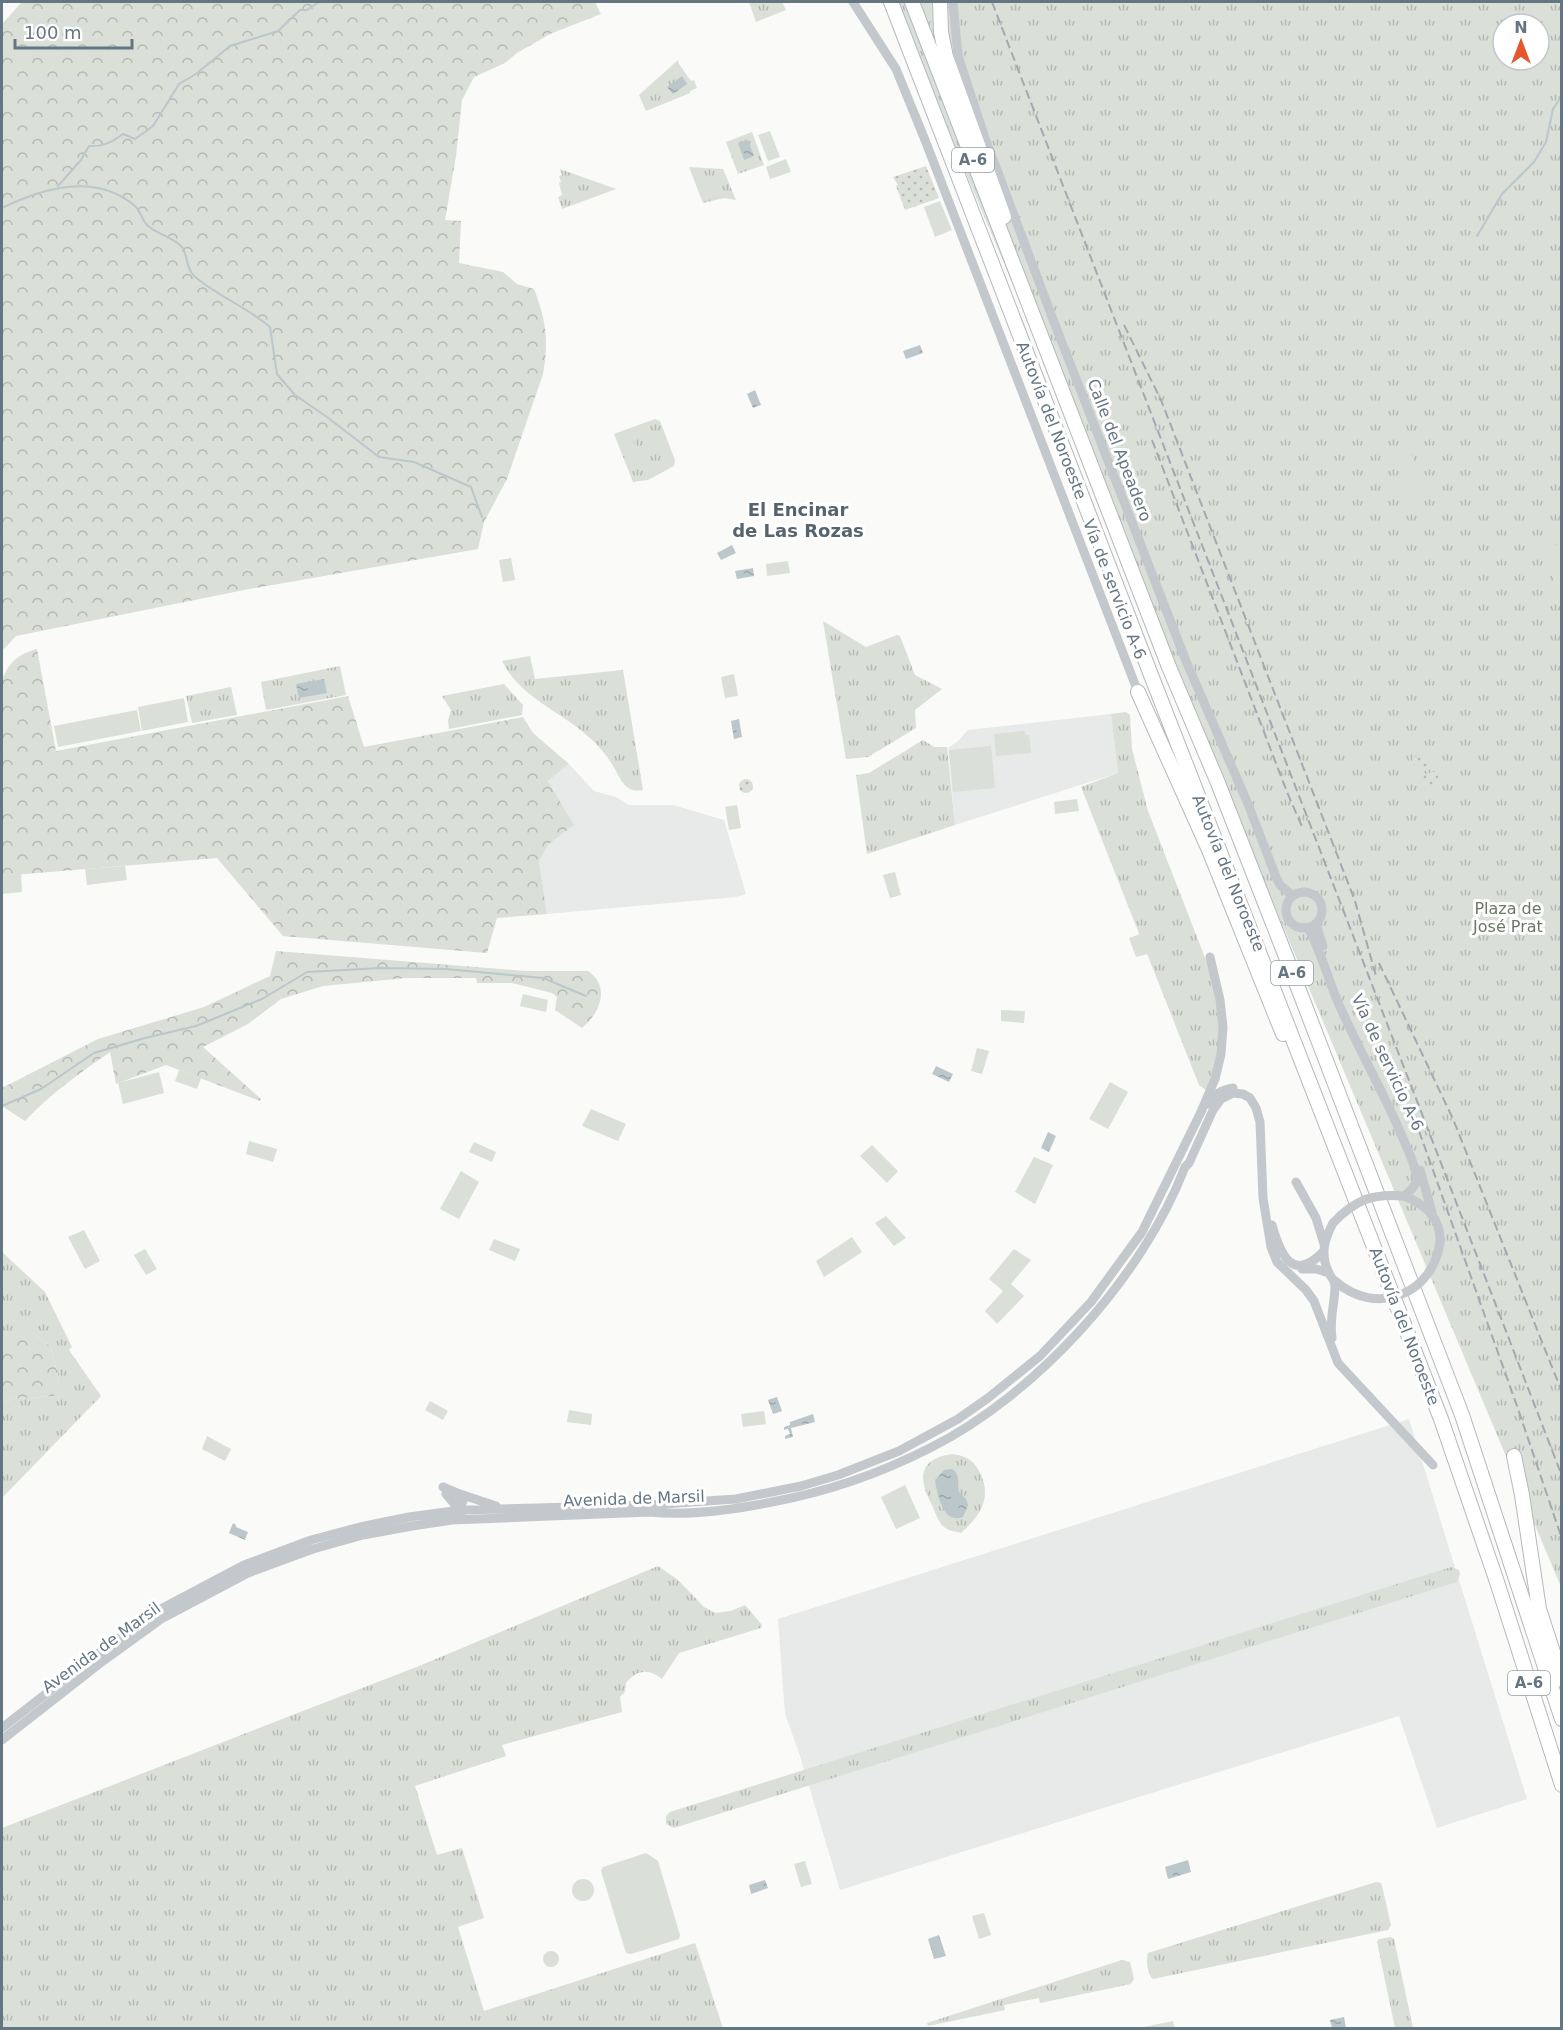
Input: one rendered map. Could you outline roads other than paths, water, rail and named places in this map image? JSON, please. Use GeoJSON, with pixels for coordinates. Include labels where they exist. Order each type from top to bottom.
{"type":"FeatureCollection","features":[{"type":"Feature","properties":{"kind":"highway","name":"Autovía del Noroeste"},"geometry":{"type":"LineString","coordinates":[[891,2],[1441,1419],[1497,1582],[1562,1785]]}},
{"type":"Feature","properties":{"kind":"highway","name":"Autovía del Noroeste"},"geometry":{"type":"LineString","coordinates":[[912,2],[1462,1415],[1562,1719]]}},
{"type":"Feature","properties":{"kind":"highway"},"geometry":{"type":"LineString","coordinates":[[940,2],[941,32],[946,57],[997,195],[1034,319]]}},
{"type":"Feature","properties":{"kind":"highway"},"geometry":{"type":"LineString","coordinates":[[1138,692],[1209,850],[1275,1016],[1333,1138]]}},
{"type":"Feature","properties":{"kind":"highway"},"geometry":{"type":"LineString","coordinates":[[1514,1456],[1539,1610],[1562,1680]]}},
{"type":"Feature","properties":{"kind":"street","name":"Vía de servicio A-6"},"geometry":{"type":"LineString","coordinates":[[853,2],[896,69],[921,129],[1138,692]]}},
{"type":"Feature","properties":{"kind":"street","name":"Calle del Apeadero"},"geometry":{"type":"LineString","coordinates":[[953,2],[958,56],[985,138],[1054,322],[1186,661],[1248,804],[1276,877],[1280,885],[1293,896]]}},
{"type":"Feature","properties":{"kind":"street"},"geometry":{"type":"LineString","coordinates":[[1307,893],[1314,895],[1320,901],[1321,916],[1312,926],[1300,928],[1288,918],[1286,910],[1293,896],[1307,893]]}},
{"type":"Feature","properties":{"kind":"street","name":"Vía de servicio A-6"},"geometry":{"type":"LineString","coordinates":[[1312,926],[1314,939],[1337,999],[1358,1047],[1390,1107],[1410,1156],[1417,1177],[1415,1186],[1404,1196]]}},
{"type":"Feature","properties":{"kind":"street","name":"Vía de servicio A-6"},"geometry":{"type":"LineString","coordinates":[[1312,926],[1332,979],[1404,1129],[1419,1166],[1432,1214]]}},
{"type":"Feature","properties":{"kind":"street"},"geometry":{"type":"LineString","coordinates":[[1186,1155],[1215,1079],[1221,1054],[1223,1027],[1220,1000],[1210,957]]}},
{"type":"Feature","properties":{"kind":"street"},"geometry":{"type":"LineString","coordinates":[[1201,1112],[1214,1095],[1233,1088],[1244,1089],[1251,1094],[1261,1109],[1264,1122],[1267,1198],[1270,1217],[1284,1258],[1297,1265],[1306,1265],[1315,1260],[1324,1248],[1333,1223],[1344,1211],[1357,1202],[1372,1197],[1404,1196],[1415,1200],[1432,1214],[1440,1230],[1438,1257],[1431,1272],[1407,1292],[1393,1298],[1377,1300],[1362,1298],[1347,1292],[1335,1281],[1324,1263],[1324,1248],[1316,1218],[1296,1182]]}},
{"type":"Feature","properties":{"kind":"street"},"geometry":{"type":"LineString","coordinates":[[1181,1165],[1178,1157],[1186,1155],[1217,1103],[1226,1095],[1233,1093],[1243,1094],[1250,1098],[1258,1115],[1262,1141],[1263,1198],[1271,1247],[1277,1262],[1300,1283],[1314,1302],[1338,1363],[1433,1465]]}},
{"type":"Feature","properties":{"kind":"street","name":"Avenida de Marsil"},"geometry":{"type":"LineString","coordinates":[[2,1728],[157,1611],[244,1565],[311,1540],[360,1527],[461,1510],[649,1505],[736,1499],[801,1486],[838,1475],[877,1461],[926,1438],[988,1398],[1041,1356],[1091,1302],[1142,1232],[1181,1165]]}},
{"type":"Feature","properties":{"kind":"street","name":"Avenida de Marsil"},"geometry":{"type":"LineString","coordinates":[[2,1740],[161,1619],[248,1573],[313,1549],[363,1535],[452,1520],[650,1512],[670,1514],[737,1509],[800,1497],[881,1470],[931,1448],[959,1432],[997,1405],[1048,1363],[1106,1302],[1150,1238],[1181,1165]]}},
{"type":"Feature","properties":{"kind":"street"},"geometry":{"type":"LineString","coordinates":[[1266,1218],[1276,1251],[1282,1262],[1296,1270],[1316,1269],[1329,1273]]}},
{"type":"Feature","properties":{"kind":"street"},"geometry":{"type":"LineString","coordinates":[[1333,1352],[1330,1315],[1335,1281]]}},
{"type":"Feature","properties":{"kind":"street"},"geometry":{"type":"LineString","coordinates":[[477,1519],[461,1510],[442,1487],[504,1509]]}},
{"type":"Feature","properties":{"kind":"street"},"geometry":{"type":"LineString","coordinates":[[452,1520],[461,1510],[463,1501],[457,1493]]}},
{"type":"Feature","properties":{"kind":"street"},"geometry":{"type":"LineString","coordinates":[[439,1513],[446,1494]]}},
{"type":"Feature","properties":{"kind":"water"},"geometry":{"type":"Polygon","coordinates":[[[682,76],[687,84],[673,94],[667,87],[682,76]]]}},
{"type":"Feature","properties":{"kind":"water"},"geometry":{"type":"Polygon","coordinates":[[[748,140],[754,156],[744,160],[738,143],[748,140]]]}},
{"type":"Feature","properties":{"kind":"water"},"geometry":{"type":"Polygon","coordinates":[[[920,345],[923,353],[906,359],[903,351],[920,345]]]}},
{"type":"Feature","properties":{"kind":"water"},"geometry":{"type":"Polygon","coordinates":[[[755,390],[761,405],[753,408],[747,394],[755,390]]]}},
{"type":"Feature","properties":{"kind":"water"},"geometry":{"type":"Polygon","coordinates":[[[732,545],[736,553],[721,560],[717,553],[732,545]]]}},
{"type":"Feature","properties":{"kind":"water"},"geometry":{"type":"Polygon","coordinates":[[[753,568],[754,576],[737,579],[735,571],[753,568]]]}},
{"type":"Feature","properties":{"kind":"water"},"geometry":{"type":"Polygon","coordinates":[[[324,679],[327,693],[299,698],[296,684],[324,679]]]}},
{"type":"Feature","properties":{"kind":"water"},"geometry":{"type":"Polygon","coordinates":[[[739,719],[742,737],[734,739],[731,721],[739,719]]]}},
{"type":"Feature","properties":{"kind":"water"},"geometry":{"type":"Polygon","coordinates":[[[936,1066],[953,1074],[949,1082],[932,1074],[936,1066]]]}},
{"type":"Feature","properties":{"kind":"water"},"geometry":{"type":"Polygon","coordinates":[[[1048,1132],[1056,1136],[1049,1152],[1041,1148],[1048,1132]]]}},
{"type":"Feature","properties":{"kind":"water"},"geometry":{"type":"Polygon","coordinates":[[[777,1397],[782,1411],[773,1414],[768,1400],[777,1397]]]}},
{"type":"Feature","properties":{"kind":"water"},"geometry":{"type":"Polygon","coordinates":[[[813,1414],[815,1422],[791,1428],[793,1437],[785,1439],[785,1436],[790,1434],[788,1429],[784,1430],[784,1427],[790,1425],[790,1422],[813,1414]]]}},
{"type":"Feature","properties":{"kind":"water"},"geometry":{"type":"Polygon","coordinates":[[[952,1469],[958,1477],[959,1492],[968,1505],[963,1517],[950,1516],[942,1506],[937,1492],[935,1480],[944,1470],[952,1469]]]}},
{"type":"Feature","properties":{"kind":"water"},"geometry":{"type":"Polygon","coordinates":[[[233,1523],[236,1527],[248,1532],[245,1540],[229,1533],[233,1523]]]}},
{"type":"Feature","properties":{"kind":"water"},"geometry":{"type":"Polygon","coordinates":[[[1188,1860],[1191,1872],[1168,1879],[1165,1867],[1188,1860]]]}},
{"type":"Feature","properties":{"kind":"water"},"geometry":{"type":"Polygon","coordinates":[[[765,1880],[768,1888],[751,1894],[749,1885],[765,1880]]]}},
{"type":"Feature","properties":{"kind":"water"},"geometry":{"type":"Polygon","coordinates":[[[939,1935],[946,1956],[934,1959],[928,1939],[939,1935]]]}},
{"type":"Feature","properties":{"kind":"water"},"geometry":{"type":"Polygon","coordinates":[[[1344,2017],[1346,2028],[1332,2028],[1330,2020],[1344,2017]]]}},
{"type":"Feature","properties":{"kind":"waterway"},"geometry":{"type":"LineString","coordinates":[[58,186],[81,160],[89,146],[99,146],[123,134],[135,139],[153,126],[179,84],[196,74],[230,46],[278,31],[300,10],[307,10],[319,2]]}},
{"type":"Feature","properties":{"kind":"waterway"},"geometry":{"type":"LineString","coordinates":[[1477,236],[1502,194],[1534,162],[1546,142],[1553,109],[1562,96]]}},
{"type":"Feature","properties":{"kind":"waterway"},"geometry":{"type":"LineString","coordinates":[[2,208],[34,194],[86,186],[103,189],[135,206],[145,223],[182,247],[194,276],[270,327],[277,374],[295,395],[379,457],[414,462],[471,487],[482,517]]}},
{"type":"Feature","properties":{"kind":"waterway"},"geometry":{"type":"LineString","coordinates":[[2,1106],[41,1089],[94,1053],[196,1026],[262,999],[307,972],[381,968],[446,969],[543,978],[586,996]]}},
{"type":"Feature","properties":{"kind":"railway"},"geometry":{"type":"LineString","coordinates":[[992,2],[1562,1476]]}},
{"type":"Feature","properties":{"kind":"railway"},"geometry":{"type":"LineString","coordinates":[[1124,325],[1161,400],[1355,901],[1376,976]]}},
{"type":"Feature","properties":{"kind":"railway"},"geometry":{"type":"LineString","coordinates":[[1152,440],[1303,829]]}},
{"type":"Feature","properties":{"kind":"railway"},"geometry":{"type":"LineString","coordinates":[[1379,963],[1453,1119],[1562,1392]]}},
{"type":"Feature","properties":{"kind":"railway"},"geometry":{"type":"LineString","coordinates":[[1419,1131],[1562,1539]]}},
{"type":"Feature","properties":{"kind":"district","name":"El Encinar de Las Rozas"},"geometry":{"type":"Point","coordinates":[798,520]}},
{"type":"Feature","properties":{"kind":"park label","name":"Plaza de José Prat"},"geometry":{"type":"Point","coordinates":[1508,917]}}]}
